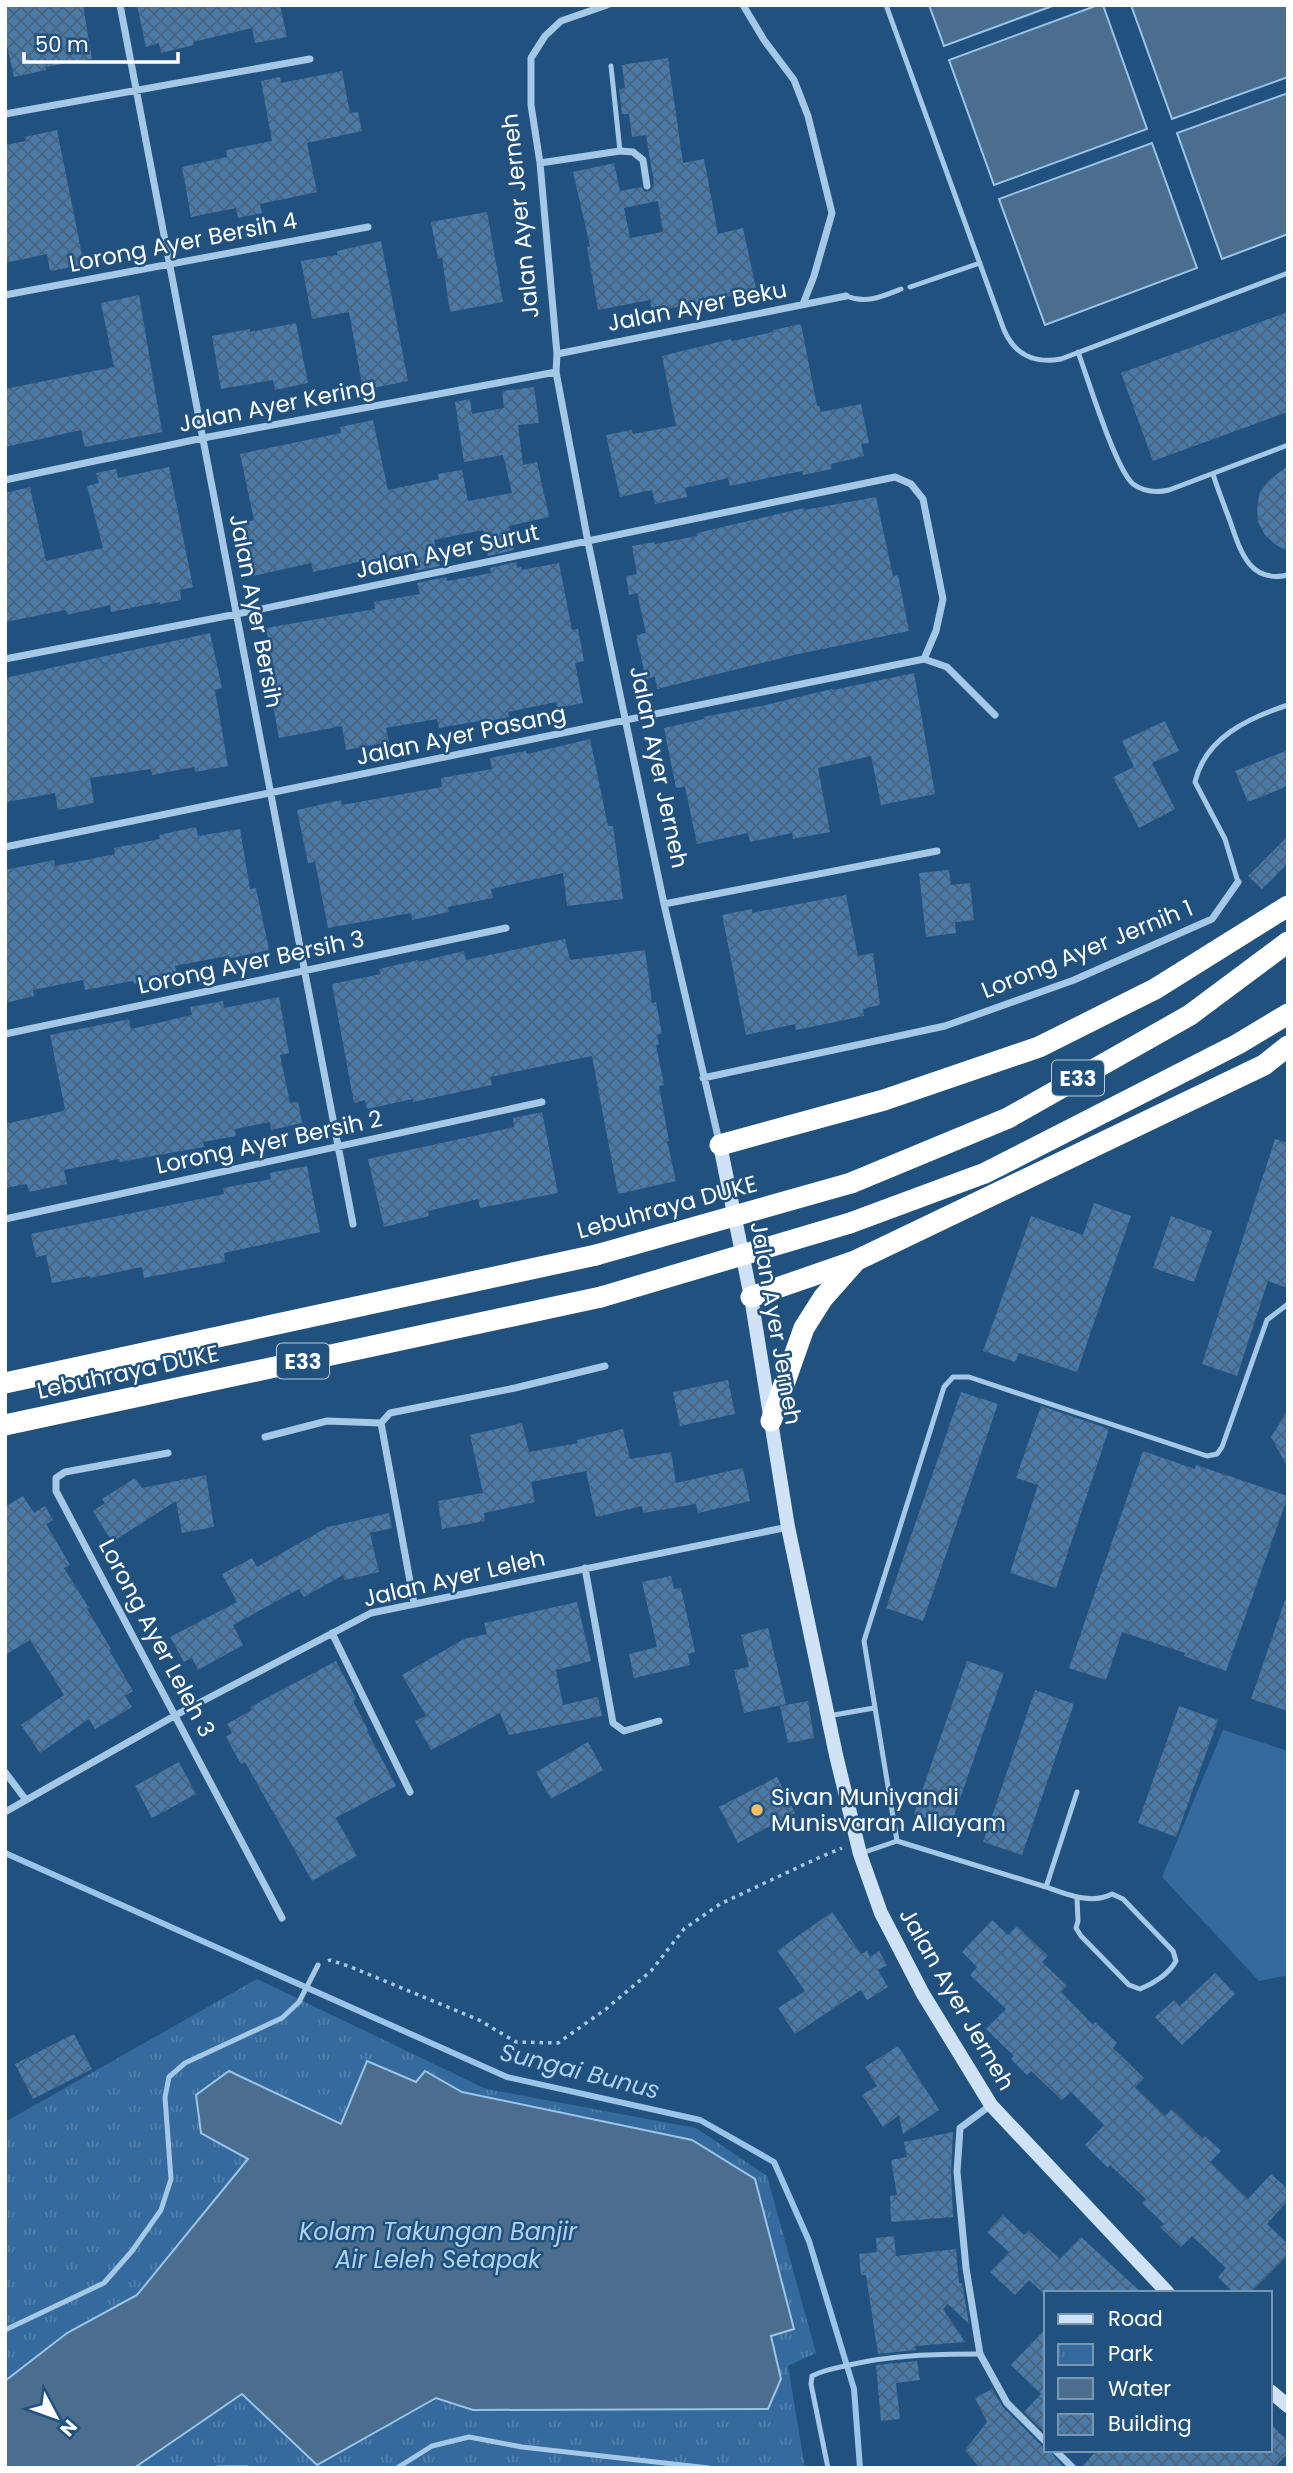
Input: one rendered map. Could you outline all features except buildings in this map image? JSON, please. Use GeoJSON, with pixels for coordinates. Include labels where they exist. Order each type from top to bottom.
{"type":"FeatureCollection","features":[{"type":"Feature","properties":{"kind":"highway"},"geometry":{"type":"LineString","coordinates":[[720,1145],[884,1100],[1039,1047],[1155,989],[1288,906]]}},
{"type":"Feature","properties":{"kind":"highway","name":"Lebuhraya DUKE"},"geometry":{"type":"LineString","coordinates":[[5,1383],[596,1255],[851,1183],[1008,1118],[1190,1016],[1288,942]]}},
{"type":"Feature","properties":{"kind":"highway","name":"Lebuhraya DUKE"},"geometry":{"type":"LineString","coordinates":[[5,1425],[601,1297],[850,1223],[985,1173],[1238,1044],[1288,1014]]}},
{"type":"Feature","properties":{"kind":"highway"},"geometry":{"type":"LineString","coordinates":[[751,1297],[855,1261],[1264,1065],[1288,1046]]}},
{"type":"Feature","properties":{"kind":"highway"},"geometry":{"type":"LineString","coordinates":[[771,1421],[804,1328],[823,1298],[855,1261]]}},
{"type":"Feature","properties":{"kind":"main road","name":"Jalan Ayer Jerneh"},"geometry":{"type":"LineString","coordinates":[[720,1145],[751,1297],[788,1527],[859,1848],[881,1913],[923,1994],[991,2105],[1166,2291]]}},
{"type":"Feature","properties":{"kind":"main road"},"geometry":{"type":"LineString","coordinates":[[1272,2393],[1288,2406]]}},
{"type":"Feature","properties":{"kind":"street","name":"Jalan Ayer Bersih"},"geometry":{"type":"LineString","coordinates":[[120,5],[353,1224]]}},
{"type":"Feature","properties":{"kind":"street","name":"Jalan Ayer Jerneh"},"geometry":{"type":"LineString","coordinates":[[607,5],[561,21],[545,36],[531,58],[531,105],[540,163],[557,354],[556,372],[588,542],[664,904],[720,1145]]}},
{"type":"Feature","properties":{"kind":"street"},"geometry":{"type":"LineString","coordinates":[[743,5],[764,40],[794,80],[808,116],[832,213],[803,304]]}},
{"type":"Feature","properties":{"kind":"street"},"geometry":{"type":"LineString","coordinates":[[5,114],[310,59]]}},
{"type":"Feature","properties":{"kind":"street"},"geometry":{"type":"LineString","coordinates":[[540,163],[620,151],[640,156],[647,186]]}},
{"type":"Feature","properties":{"kind":"street","name":"Lorong Ayer Bersih 4"},"geometry":{"type":"LineString","coordinates":[[5,295],[368,227]]}},
{"type":"Feature","properties":{"kind":"street","name":"Jalan Ayer Beku"},"geometry":{"type":"LineString","coordinates":[[557,354],[846,296]]}},
{"type":"Feature","properties":{"kind":"street","name":"Jalan Ayer Kering"},"geometry":{"type":"LineString","coordinates":[[5,480],[203,438],[556,372]]}},
{"type":"Feature","properties":{"kind":"street","name":"Jalan Ayer Surut"},"geometry":{"type":"LineString","coordinates":[[5,659],[237,614],[895,477],[911,484],[923,499],[943,599],[936,631],[925,659]]}},
{"type":"Feature","properties":{"kind":"street"},"geometry":{"type":"LineString","coordinates":[[925,659],[947,667],[995,715]]}},
{"type":"Feature","properties":{"kind":"street","name":"Jalan Ayer Pasang"},"geometry":{"type":"LineString","coordinates":[[5,847],[925,659]]}},
{"type":"Feature","properties":{"kind":"street"},"geometry":{"type":"LineString","coordinates":[[664,904],[937,850]]}},
{"type":"Feature","properties":{"kind":"street","name":"Lorong Ayer Jernih 1"},"geometry":{"type":"LineString","coordinates":[[703,1078],[945,1027],[1074,980],[1212,919],[1238,882]]}},
{"type":"Feature","properties":{"kind":"street","name":"Lorong Ayer Bersih 3"},"geometry":{"type":"LineString","coordinates":[[5,1034],[506,928]]}},
{"type":"Feature","properties":{"kind":"street","name":"Lorong Ayer Bersih 2"},"geometry":{"type":"LineString","coordinates":[[5,1219],[541,1102]]}},
{"type":"Feature","properties":{"kind":"street"},"geometry":{"type":"LineString","coordinates":[[381,1423],[390,1413],[515,1388],[606,1366]]}},
{"type":"Feature","properties":{"kind":"street"},"geometry":{"type":"LineString","coordinates":[[265,1437],[327,1420],[381,1423]]}},
{"type":"Feature","properties":{"kind":"street"},"geometry":{"type":"LineString","coordinates":[[381,1423],[414,1603]]}},
{"type":"Feature","properties":{"kind":"street","name":"Lorong Ayer Leleh 3"},"geometry":{"type":"LineString","coordinates":[[168,1453],[65,1472],[56,1478],[56,1491],[282,1918]]}},
{"type":"Feature","properties":{"kind":"street","name":"Jalan Ayer Leleh"},"geometry":{"type":"LineString","coordinates":[[5,1812],[176,1715],[371,1613],[788,1527]]}},
{"type":"Feature","properties":{"kind":"street"},"geometry":{"type":"LineString","coordinates":[[585,1568],[613,1723],[624,1731],[659,1721]]}},
{"type":"Feature","properties":{"kind":"street"},"geometry":{"type":"LineString","coordinates":[[332,1633],[410,1792]]}},
{"type":"Feature","properties":{"kind":"street"},"geometry":{"type":"LineString","coordinates":[[5,1772],[26,1800]]}},
{"type":"Feature","properties":{"kind":"street"},"geometry":{"type":"LineString","coordinates":[[991,2105],[960,2128],[957,2172],[966,2268],[979,2354],[1007,2403],[1044,2440]]}},
{"type":"Feature","properties":{"kind":"street"},"geometry":{"type":"LineString","coordinates":[[1057,2452],[1073,2468]]}},
{"type":"Feature","properties":{"kind":"lane"},"geometry":{"type":"LineString","coordinates":[[886,5],[1004,330],[1009,342],[1018,351],[1027,357],[1048,361],[1288,273]]}},
{"type":"Feature","properties":{"kind":"lane"},"geometry":{"type":"LineString","coordinates":[[611,66],[620,151]]}},
{"type":"Feature","properties":{"kind":"lane"},"geometry":{"type":"LineString","coordinates":[[910,287],[980,263]]}},
{"type":"Feature","properties":{"kind":"lane"},"geometry":{"type":"LineString","coordinates":[[846,296],[858,301],[871,300],[901,289]]}},
{"type":"Feature","properties":{"kind":"lane"},"geometry":{"type":"LineString","coordinates":[[1078,352],[1120,467],[1135,485],[1156,493],[1169,490],[1288,446]]}},
{"type":"Feature","properties":{"kind":"lane"},"geometry":{"type":"LineString","coordinates":[[1213,474],[1245,559],[1260,573],[1270,576],[1288,575]]}},
{"type":"Feature","properties":{"kind":"lane","name":"Lorong Ayer Jernih 1"},"geometry":{"type":"LineString","coordinates":[[1238,882],[1225,839],[1195,782],[1199,764],[1221,739],[1258,715],[1288,705]]}},
{"type":"Feature","properties":{"kind":"lane"},"geometry":{"type":"LineString","coordinates":[[1264,1065],[1288,1052]]}},
{"type":"Feature","properties":{"kind":"lane"},"geometry":{"type":"LineString","coordinates":[[897,1841],[864,1641],[944,1387],[953,1377],[969,1377],[1207,1456],[1216,1454],[1222,1447],[1266,1320],[1288,1304]]}},
{"type":"Feature","properties":{"kind":"lane"},"geometry":{"type":"LineString","coordinates":[[828,1716],[874,1708]]}},
{"type":"Feature","properties":{"kind":"lane"},"geometry":{"type":"LineString","coordinates":[[1046,1886],[1077,1793]]}},
{"type":"Feature","properties":{"kind":"lane"},"geometry":{"type":"LineString","coordinates":[[859,1848],[897,1841],[1077,1898],[1103,1899],[1112,1894],[1124,1899],[1172,1951],[1176,1961],[1173,1967],[1150,1986],[1140,1989],[1129,1985],[1076,1928],[1077,1898]]}},
{"type":"Feature","properties":{"kind":"lane"},"geometry":{"type":"LineString","coordinates":[[5,2330],[104,2283],[132,2251],[161,2210],[171,2179],[165,2097],[169,2077],[185,2063],[282,2018],[299,2003],[318,1965]]}},
{"type":"Feature","properties":{"kind":"lane"},"geometry":{"type":"LineString","coordinates":[[828,2468],[811,2384],[812,2376],[826,2370],[878,2358],[979,2354]]}},
{"type":"Feature","properties":{"kind":"lane"},"geometry":{"type":"LineString","coordinates":[[397,2468],[432,2446],[469,2437],[522,2448],[709,2468]]}},
{"type":"Feature","properties":{"kind":"lane"},"geometry":{"type":"LineString","coordinates":[[218,2468],[248,2468]]}},
{"type":"Feature","properties":{"kind":"path"},"geometry":{"type":"LineString","coordinates":[[318,1965],[330,1960],[351,1967],[479,2020],[516,2042],[558,2043],[651,1971],[684,1930],[720,1904],[818,1858],[859,1848]]}},
{"type":"Feature","properties":{"kind":"green space"},"geometry":{"type":"Polygon","coordinates":[[[1223,1730],[1288,1751],[1288,1975],[1259,1981],[1162,1877],[1223,1730]]]}},
{"type":"Feature","properties":{"kind":"green space","name":"Kolam Takungan Banjir Air Leleh Setapak"},"geometry":{"type":"Polygon","coordinates":[[[257,1979],[486,2089],[696,2128],[767,2176],[816,2353],[788,2366],[805,2468],[5,2468],[5,2122],[257,1979]]]}},
{"type":"Feature","properties":{"kind":"water"},"geometry":{"type":"Polygon","coordinates":[[[929,5],[1055,5],[944,46],[929,5]]]}},
{"type":"Feature","properties":{"kind":"water"},"geometry":{"type":"Polygon","coordinates":[[[1103,5],[1147,129],[994,185],[949,60],[1103,5]]]}},
{"type":"Feature","properties":{"kind":"water"},"geometry":{"type":"Polygon","coordinates":[[[1131,5],[1288,5],[1288,77],[1172,119],[1131,5]]]}},
{"type":"Feature","properties":{"kind":"water"},"geometry":{"type":"Polygon","coordinates":[[[1288,93],[1288,234],[1222,259],[1177,133],[1288,93]]]}},
{"type":"Feature","properties":{"kind":"water"},"geometry":{"type":"Polygon","coordinates":[[[1152,143],[1197,268],[1045,325],[999,199],[1152,143]]]}},
{"type":"Feature","properties":{"kind":"water","name":"Kolam Takungan Banjir Air Leleh Setapak"},"geometry":{"type":"Polygon","coordinates":[[[367,2061],[416,2082],[425,2071],[462,2092],[692,2140],[755,2179],[794,2329],[771,2336],[781,2379],[768,2409],[473,2410],[436,2398],[317,2465],[242,2394],[134,2468],[5,2468],[5,2381],[67,2333],[137,2295],[248,2159],[201,2133],[196,2095],[229,2071],[341,2124],[367,2061]]]}},
{"type":"Feature","properties":{"kind":"waterway","name":"Sungai Bunus"},"geometry":{"type":"LineString","coordinates":[[5,1853],[507,2077],[700,2120],[774,2162],[809,2241],[854,2389],[860,2468]]}},
{"type":"Feature","properties":{"kind":"place","name":"Sivan Muniyandi Munisvaran Allayam"},"geometry":{"type":"Point","coordinates":[757,1810]}}]}
